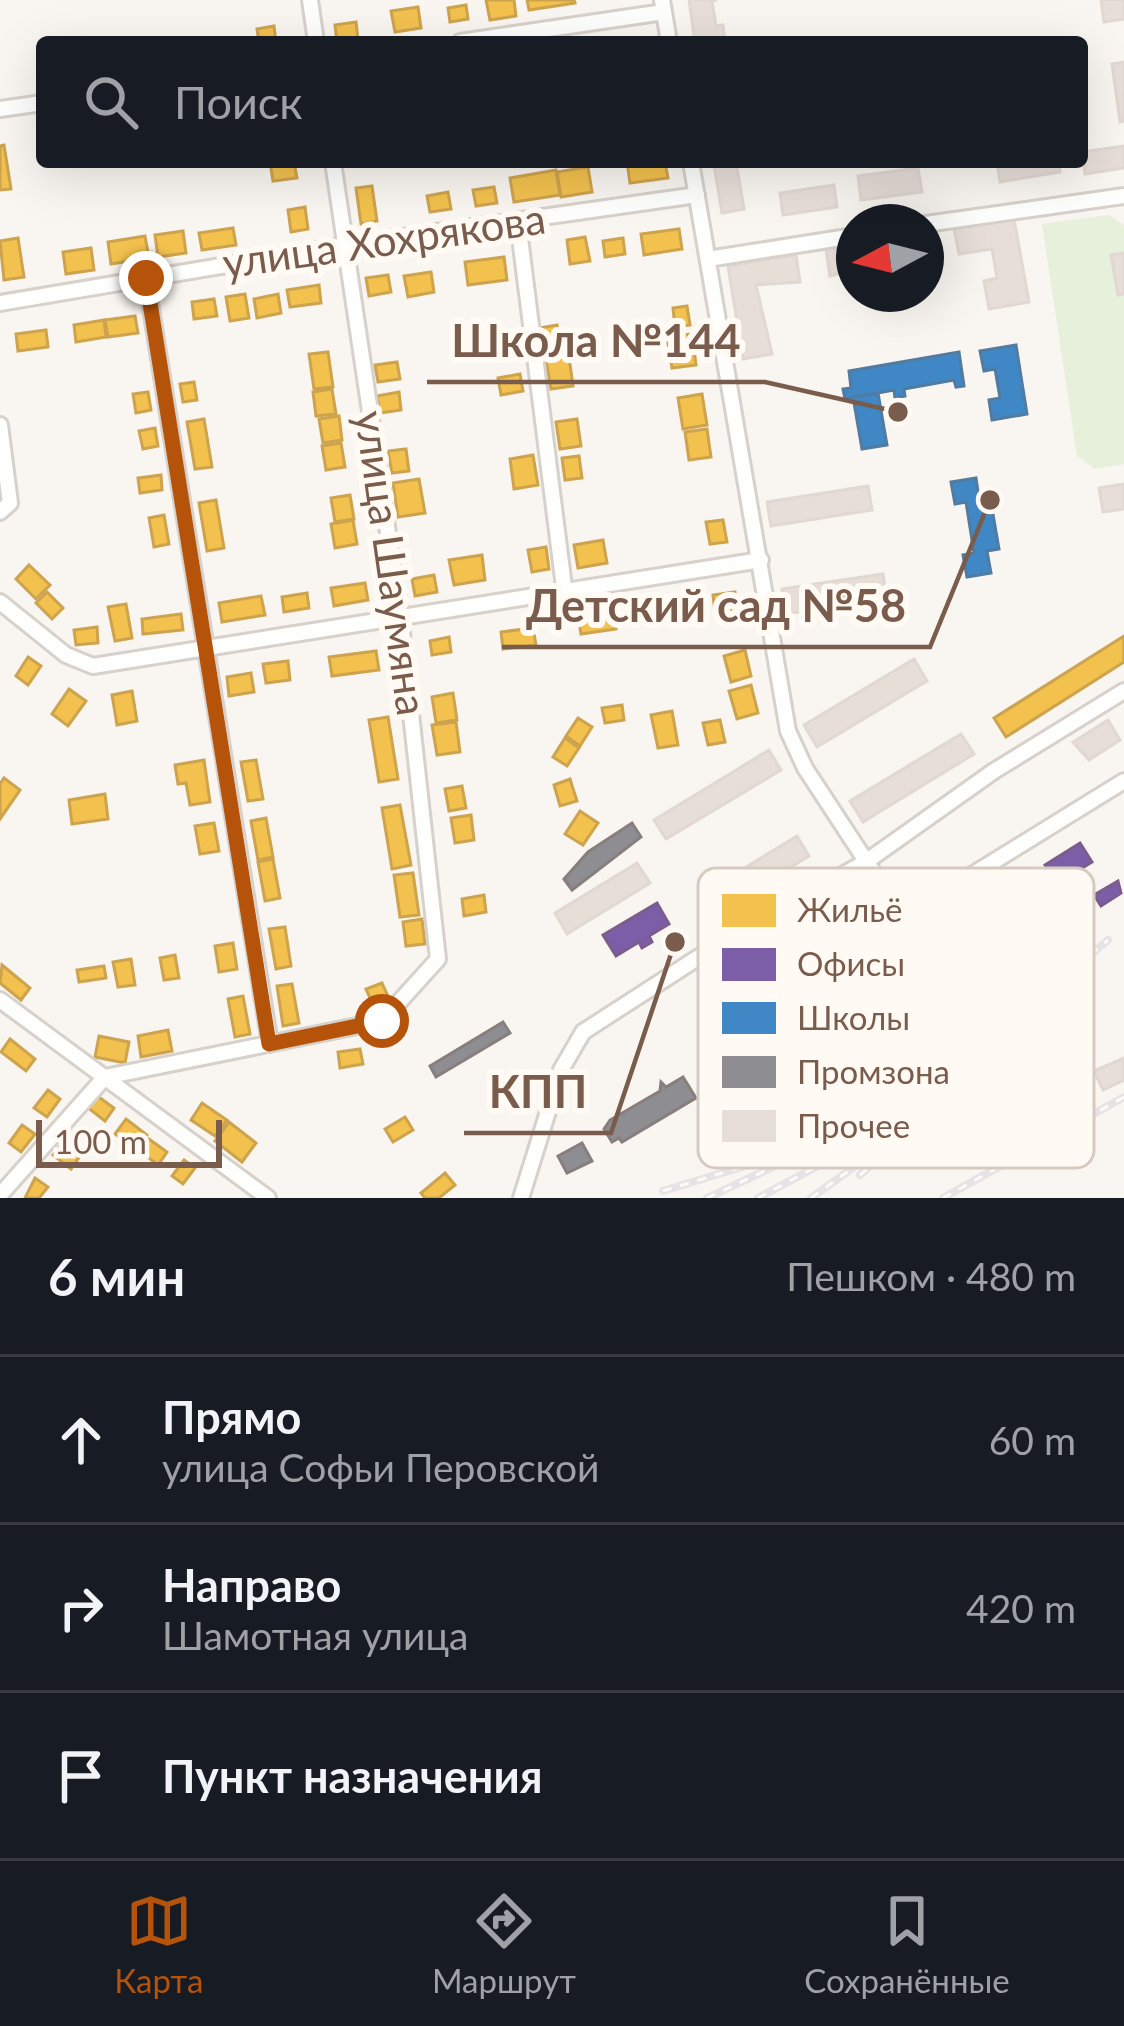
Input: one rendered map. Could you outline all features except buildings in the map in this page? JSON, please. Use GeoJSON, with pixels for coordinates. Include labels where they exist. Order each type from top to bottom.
{"type":"FeatureCollection","features":[{"type":"Feature","properties":{"kind":"street"},"geometry":{"type":"LineString","coordinates":[[310,0],[315,36]]}},
{"type":"Feature","properties":{"kind":"street"},"geometry":{"type":"LineString","coordinates":[[494,36],[663,6],[668,36]]}},
{"type":"Feature","properties":{"kind":"street"},"geometry":{"type":"LineString","coordinates":[[0,109],[36,104]]}},
{"type":"Feature","properties":{"kind":"street","name":"улица Шаумяна"},"geometry":{"type":"LineString","coordinates":[[269,1044],[388,1018],[436,964],[440,946],[400,614],[334,168]]}},
{"type":"Feature","properties":{"kind":"street"},"geometry":{"type":"LineString","coordinates":[[692,168],[792,743],[871,868]]}},
{"type":"Feature","properties":{"kind":"street","name":"улица Хохрякова"},"geometry":{"type":"LineString","coordinates":[[0,304],[346,245],[697,195]]}},
{"type":"Feature","properties":{"kind":"street"},"geometry":{"type":"LineString","coordinates":[[944,221],[1124,196]]}},
{"type":"Feature","properties":{"kind":"street"},"geometry":{"type":"LineString","coordinates":[[518,222],[564,587]]}},
{"type":"Feature","properties":{"kind":"street"},"geometry":{"type":"LineString","coordinates":[[708,259],[836,239]]}},
{"type":"Feature","properties":{"kind":"street"},"geometry":{"type":"LineString","coordinates":[[0,1195],[105,1077],[269,1044],[146,278]]}},
{"type":"Feature","properties":{"kind":"street"},"geometry":{"type":"LineString","coordinates":[[0,425],[10,503],[0,512]]}},
{"type":"Feature","properties":{"kind":"street"},"geometry":{"type":"LineString","coordinates":[[0,602],[66,655],[93,666],[564,587],[761,560]]}},
{"type":"Feature","properties":{"kind":"street"},"geometry":{"type":"LineString","coordinates":[[855,868],[994,771],[1124,691]]}},
{"type":"Feature","properties":{"kind":"street"},"geometry":{"type":"LineString","coordinates":[[981,868],[1124,781]]}},
{"type":"Feature","properties":{"kind":"street"},"geometry":{"type":"LineString","coordinates":[[521,1198],[561,1070],[584,1032],[698,958]]}},
{"type":"Feature","properties":{"kind":"street"},"geometry":{"type":"LineString","coordinates":[[0,1000],[268,1198]]}},
{"type":"Feature","properties":{"kind":"green space"},"geometry":{"type":"Polygon","coordinates":[[[1109,215],[1124,225],[1124,464],[1095,469],[1077,456],[1042,224],[1109,215]]]}},
{"type":"Feature","properties":{"kind":"railway"},"geometry":{"type":"LineString","coordinates":[[1094,952],[1108,940]]}},
{"type":"Feature","properties":{"kind":"railway"},"geometry":{"type":"LineString","coordinates":[[1094,1114],[1124,1097]]}},
{"type":"Feature","properties":{"kind":"railway"},"geometry":{"type":"LineString","coordinates":[[663,1191],[738,1168]]}},
{"type":"Feature","properties":{"kind":"railway"},"geometry":{"type":"LineString","coordinates":[[707,1198],[771,1168]]}},
{"type":"Feature","properties":{"kind":"railway"},"geometry":{"type":"LineString","coordinates":[[758,1198],[814,1168]]}},
{"type":"Feature","properties":{"kind":"railway"},"geometry":{"type":"LineString","coordinates":[[811,1198],[853,1168]]}},
{"type":"Feature","properties":{"kind":"railway"},"geometry":{"type":"LineString","coordinates":[[860,1175],[868,1168]]}},
{"type":"Feature","properties":{"kind":"railway"},"geometry":{"type":"LineString","coordinates":[[943,1198],[997,1168]]}},
{"type":"Feature","properties":{"kind":"place","name":"Школа №144"},"geometry":{"type":"Point","coordinates":[898,412]}},
{"type":"Feature","properties":{"kind":"place","name":"Детский сад №58"},"geometry":{"type":"Point","coordinates":[990,500]}},
{"type":"Feature","properties":{"kind":"place","name":"КПП"},"geometry":{"type":"Point","coordinates":[675,942]}},
{"type":"Feature","properties":{"kind":"route"},"geometry":{"type":"LineString","coordinates":[[146,278],[269,1044],[382,1021]]}}]}
